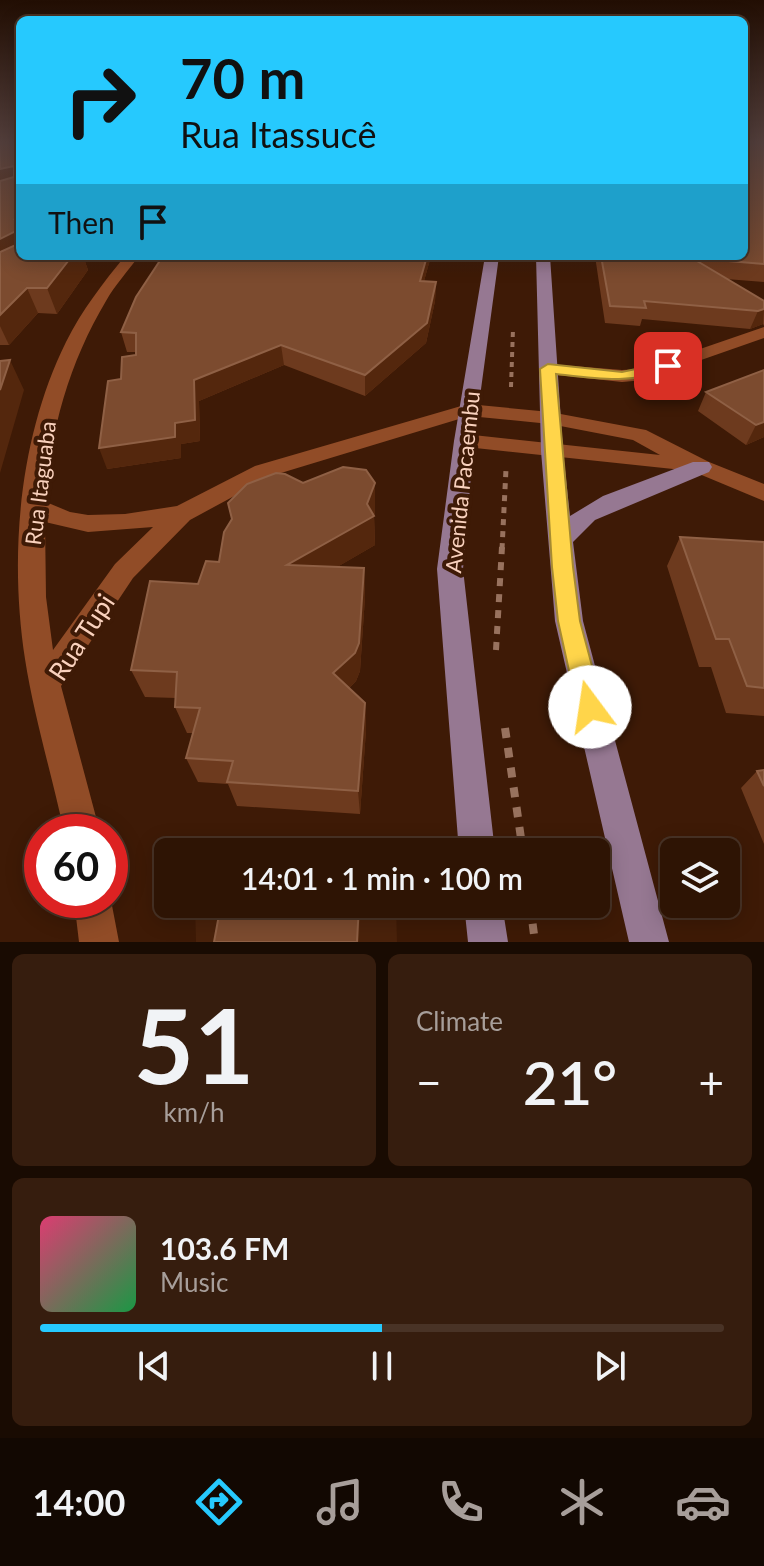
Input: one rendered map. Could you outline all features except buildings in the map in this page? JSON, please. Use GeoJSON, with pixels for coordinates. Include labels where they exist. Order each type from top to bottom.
{"type":"FeatureCollection","features":[{"type":"Feature","properties":{"kind":"main road","name":"Avenida Pacaembu"},"geometry":{"type":"LineString","coordinates":[[476,838],[450,569],[468,410],[491,260]]}},
{"type":"Feature","properties":{"kind":"main road"},"geometry":{"type":"LineString","coordinates":[[543,260],[552,451],[569,621],[649,942]]}},
{"type":"Feature","properties":{"kind":"main road"},"geometry":{"type":"LineString","coordinates":[[559,541],[587,514],[664,479],[701,467]]}},
{"type":"Feature","properties":{"kind":"main road"},"geometry":{"type":"LineString","coordinates":[[485,918],[488,942]]}},
{"type":"Feature","properties":{"kind":"street","name":"Rua Itaguaba"},"geometry":{"type":"LineString","coordinates":[[46,683],[35,624],[31,550],[46,418],[67,357],[96,303],[129,260]]}},
{"type":"Feature","properties":{"kind":"street"},"geometry":{"type":"LineString","coordinates":[[548,369],[622,376],[644,374],[764,332]]}},
{"type":"Feature","properties":{"kind":"street","name":"Rua Tupi"},"geometry":{"type":"LineString","coordinates":[[78,814],[46,683],[124,571],[182,514],[263,471],[468,410]]}},
{"type":"Feature","properties":{"kind":"street"},"geometry":{"type":"LineString","coordinates":[[468,410],[550,418],[639,435],[701,467],[764,493]]}},
{"type":"Feature","properties":{"kind":"street"},"geometry":{"type":"LineString","coordinates":[[464,441],[701,467]]}},
{"type":"Feature","properties":{"kind":"street","name":"Rua Tupi"},"geometry":{"type":"LineString","coordinates":[[34,506],[53,518],[92,525],[182,514]]}},
{"type":"Feature","properties":{"kind":"street"},"geometry":{"type":"LineString","coordinates":[[96,918],[99,942]]}},
{"type":"Feature","properties":{"kind":"path"},"geometry":{"type":"LineString","coordinates":[[509,414],[514,318]]}},
{"type":"Feature","properties":{"kind":"path"},"geometry":{"type":"LineString","coordinates":[[495,656],[508,445]]}},
{"type":"Feature","properties":{"kind":"path"},"geometry":{"type":"LineString","coordinates":[[504,716],[521,838]]}},
{"type":"Feature","properties":{"kind":"path"},"geometry":{"type":"LineString","coordinates":[[532,918],[535,942]]}},
{"type":"Feature","properties":{"kind":"shaded area"},"geometry":{"type":"Polygon","coordinates":[[[195,918],[396,918],[397,942],[196,942],[195,918]]]}},
{"type":"Feature","properties":{"kind":"route"},"geometry":{"type":"LineString","coordinates":[[590,707],[569,621],[562,567],[548,369],[622,376],[644,374],[668,366]]}}]}
